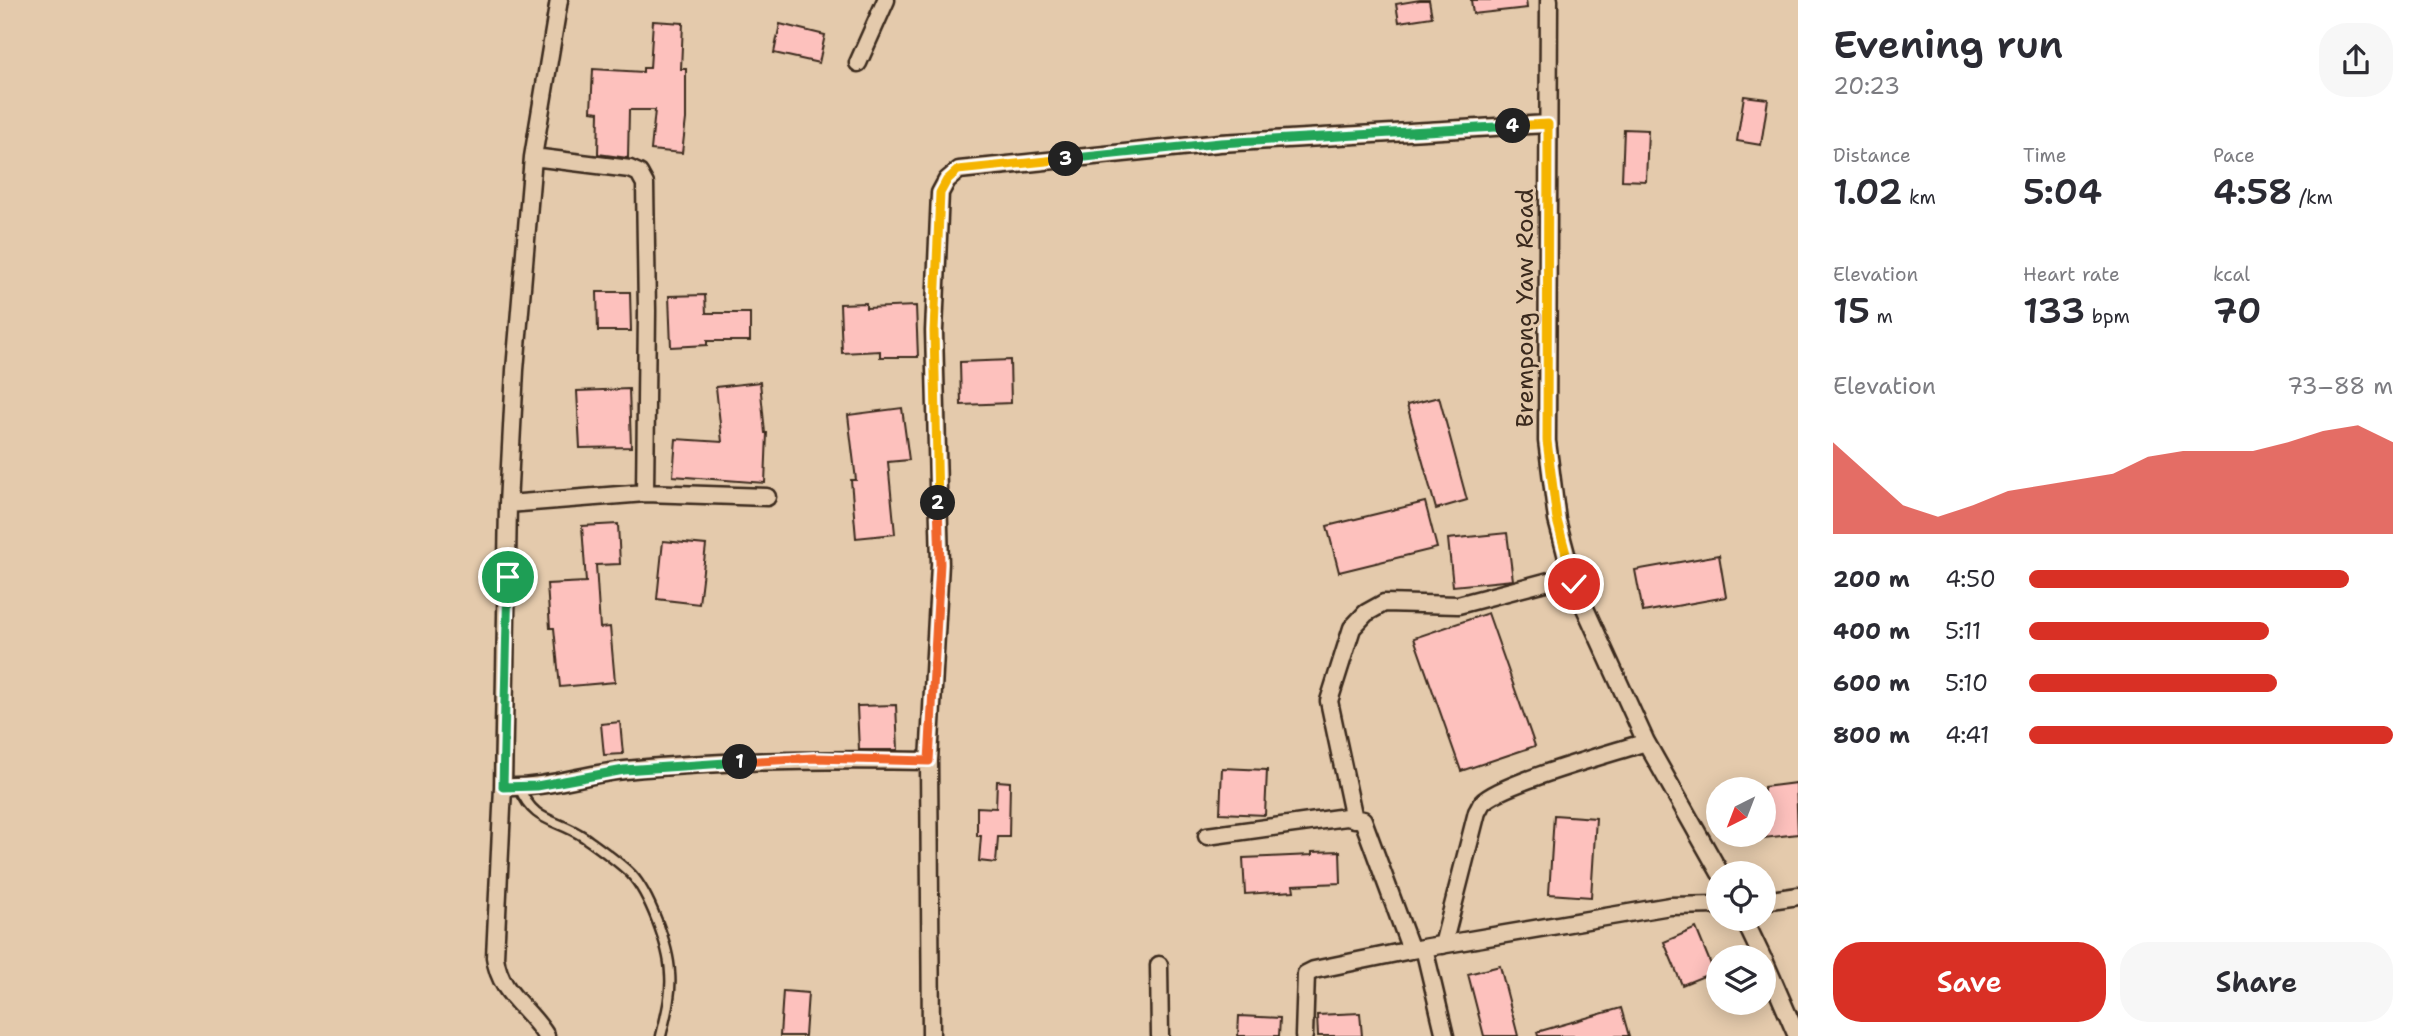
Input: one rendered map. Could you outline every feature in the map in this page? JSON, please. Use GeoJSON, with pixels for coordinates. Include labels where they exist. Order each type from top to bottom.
{"type":"FeatureCollection","features":[{"type":"Feature","properties":{"kind":"street"},"geometry":{"type":"LineString","coordinates":[[546,1036],[510,996],[497,971],[495,957],[498,873],[511,787],[508,504],[515,370],[533,157],[559,0]]}},
{"type":"Feature","properties":{"kind":"street"},"geometry":{"type":"LineString","coordinates":[[858,63],[886,0]]}},
{"type":"Feature","properties":{"kind":"street","name":"Brempong Yaw Road"},"geometry":{"type":"LineString","coordinates":[[1549,0],[1547,441],[1557,520],[1572,575],[1647,742],[1713,861]]}},
{"type":"Feature","properties":{"kind":"street"},"geometry":{"type":"LineString","coordinates":[[931,1036],[929,761],[940,564],[934,331],[940,193],[947,180],[958,170],[1220,143],[1548,124]]}},
{"type":"Feature","properties":{"kind":"street"},"geometry":{"type":"LineString","coordinates":[[533,157],[630,169],[639,173],[645,184],[648,311],[645,493]]}},
{"type":"Feature","properties":{"kind":"street"},"geometry":{"type":"LineString","coordinates":[[508,504],[645,493],[767,497]]}},
{"type":"Feature","properties":{"kind":"street"},"geometry":{"type":"LineString","coordinates":[[1354,819],[1329,701],[1352,628],[1366,612],[1384,603],[1458,605],[1572,575]]}},
{"type":"Feature","properties":{"kind":"street"},"geometry":{"type":"LineString","coordinates":[[1443,945],[1477,812],[1483,801],[1521,783],[1647,742]]}},
{"type":"Feature","properties":{"kind":"street"},"geometry":{"type":"LineString","coordinates":[[511,787],[624,770],[716,763],[814,758],[929,761]]}},
{"type":"Feature","properties":{"kind":"street"},"geometry":{"type":"LineString","coordinates":[[1207,836],[1346,817],[1363,820],[1418,949],[1445,1036]]}},
{"type":"Feature","properties":{"kind":"street"},"geometry":{"type":"LineString","coordinates":[[1776,899],[1798,895]]}},
{"type":"Feature","properties":{"kind":"street"},"geometry":{"type":"LineString","coordinates":[[1304,1036],[1306,974],[1314,970],[1418,949],[1670,906],[1706,905]]}},
{"type":"Feature","properties":{"kind":"street"},"geometry":{"type":"LineString","coordinates":[[1159,965],[1160,1036]]}},
{"type":"Feature","properties":{"kind":"street"},"geometry":{"type":"LineString","coordinates":[[1776,988],[1797,1036]]}},
{"type":"Feature","properties":{"kind":"lane"},"geometry":{"type":"LineString","coordinates":[[511,787],[537,814],[584,837],[631,874],[646,896],[658,925],[670,971],[670,996],[661,1036]]}},
{"type":"Feature","properties":{"kind":"building"},"geometry":{"type":"Polygon","coordinates":[[[1429,0],[1432,17],[1399,22],[1396,4],[1429,0]]]}},
{"type":"Feature","properties":{"kind":"building"},"geometry":{"type":"Polygon","coordinates":[[[1471,0],[1526,0],[1527,8],[1473,14],[1471,0]]]}},
{"type":"Feature","properties":{"kind":"building"},"geometry":{"type":"Polygon","coordinates":[[[653,21],[683,23],[681,69],[686,69],[686,119],[682,153],[651,150],[655,110],[629,110],[628,158],[598,154],[599,112],[591,111],[593,69],[643,72],[643,68],[650,68],[653,21]]]}},
{"type":"Feature","properties":{"kind":"building"},"geometry":{"type":"Polygon","coordinates":[[[780,24],[825,35],[819,63],[774,53],[780,24]]]}},
{"type":"Feature","properties":{"kind":"building"},"geometry":{"type":"Polygon","coordinates":[[[1744,96],[1768,99],[1761,145],[1737,141],[1744,96]]]}},
{"type":"Feature","properties":{"kind":"building"},"geometry":{"type":"Polygon","coordinates":[[[1624,129],[1648,130],[1646,181],[1622,180],[1624,129]]]}},
{"type":"Feature","properties":{"kind":"building"},"geometry":{"type":"Polygon","coordinates":[[[597,292],[630,292],[631,331],[598,331],[597,292]]]}},
{"type":"Feature","properties":{"kind":"building"},"geometry":{"type":"Polygon","coordinates":[[[705,295],[706,313],[750,313],[750,341],[707,341],[707,345],[671,347],[669,296],[705,295]]]}},
{"type":"Feature","properties":{"kind":"building"},"geometry":{"type":"Polygon","coordinates":[[[866,303],[866,308],[916,306],[918,357],[880,357],[880,351],[842,353],[840,304],[866,303]]]}},
{"type":"Feature","properties":{"kind":"building"},"geometry":{"type":"Polygon","coordinates":[[[1010,360],[1011,403],[961,405],[960,362],[1010,360]]]}},
{"type":"Feature","properties":{"kind":"building"},"geometry":{"type":"Polygon","coordinates":[[[760,382],[767,433],[765,483],[673,476],[676,439],[722,442],[716,387],[760,382]]]}},
{"type":"Feature","properties":{"kind":"building"},"geometry":{"type":"Polygon","coordinates":[[[629,389],[631,447],[580,448],[577,391],[629,389]]]}},
{"type":"Feature","properties":{"kind":"building"},"geometry":{"type":"Polygon","coordinates":[[[1439,397],[1467,500],[1436,509],[1407,405],[1439,397]]]}},
{"type":"Feature","properties":{"kind":"building"},"geometry":{"type":"Polygon","coordinates":[[[902,408],[909,460],[888,462],[895,534],[856,538],[851,480],[856,480],[848,415],[902,408]]]}},
{"type":"Feature","properties":{"kind":"building"},"geometry":{"type":"Polygon","coordinates":[[[1425,502],[1437,548],[1339,572],[1327,526],[1425,502]]]}},
{"type":"Feature","properties":{"kind":"building"},"geometry":{"type":"Polygon","coordinates":[[[618,524],[620,564],[596,565],[600,628],[610,627],[615,682],[560,687],[554,628],[550,628],[547,584],[586,582],[582,526],[618,524]]]}},
{"type":"Feature","properties":{"kind":"building"},"geometry":{"type":"Polygon","coordinates":[[[1507,533],[1513,580],[1453,586],[1448,539],[1507,533]]]}},
{"type":"Feature","properties":{"kind":"building"},"geometry":{"type":"Polygon","coordinates":[[[663,541],[706,545],[699,604],[657,599],[663,541]]]}},
{"type":"Feature","properties":{"kind":"building"},"geometry":{"type":"Polygon","coordinates":[[[1719,555],[1726,597],[1643,612],[1635,570],[1719,555]]]}},
{"type":"Feature","properties":{"kind":"building"},"geometry":{"type":"Polygon","coordinates":[[[1488,613],[1535,746],[1461,771],[1414,638],[1488,613]]]}},
{"type":"Feature","properties":{"kind":"building"},"geometry":{"type":"Polygon","coordinates":[[[896,705],[898,750],[859,750],[857,706],[896,705]]]}},
{"type":"Feature","properties":{"kind":"building"},"geometry":{"type":"Polygon","coordinates":[[[620,722],[623,754],[604,755],[601,724],[620,722]]]}},
{"type":"Feature","properties":{"kind":"building"},"geometry":{"type":"Polygon","coordinates":[[[1222,768],[1267,770],[1265,815],[1220,813],[1222,768]]]}},
{"type":"Feature","properties":{"kind":"building"},"geometry":{"type":"Polygon","coordinates":[[[997,781],[1010,782],[1009,837],[998,837],[996,863],[979,861],[981,836],[977,836],[977,807],[996,808],[997,781]]]}},
{"type":"Feature","properties":{"kind":"building"},"geometry":{"type":"Polygon","coordinates":[[[1796,783],[1798,834],[1776,837],[1776,786],[1796,783]]]}},
{"type":"Feature","properties":{"kind":"building"},"geometry":{"type":"Polygon","coordinates":[[[1554,815],[1596,818],[1591,897],[1549,894],[1554,815]]]}},
{"type":"Feature","properties":{"kind":"building"},"geometry":{"type":"Polygon","coordinates":[[[1340,851],[1341,883],[1293,885],[1294,891],[1245,894],[1243,858],[1340,851]]]}},
{"type":"Feature","properties":{"kind":"building"},"geometry":{"type":"Polygon","coordinates":[[[1696,928],[1706,952],[1706,975],[1682,985],[1664,942],[1696,928]]]}},
{"type":"Feature","properties":{"kind":"building"},"geometry":{"type":"Polygon","coordinates":[[[1500,966],[1518,1036],[1484,1036],[1468,974],[1500,966]]]}},
{"type":"Feature","properties":{"kind":"building"},"geometry":{"type":"Polygon","coordinates":[[[783,991],[808,993],[805,1036],[780,1036],[783,991]]]}},
{"type":"Feature","properties":{"kind":"building"},"geometry":{"type":"Polygon","coordinates":[[[1621,1008],[1629,1036],[1538,1036],[1537,1032],[1621,1008]]]}},
{"type":"Feature","properties":{"kind":"building"},"geometry":{"type":"Polygon","coordinates":[[[1360,1013],[1362,1036],[1318,1036],[1317,1015],[1360,1013]]]}},
{"type":"Feature","properties":{"kind":"building"},"geometry":{"type":"Polygon","coordinates":[[[1239,1016],[1280,1018],[1279,1036],[1238,1036],[1239,1016]]]}},
{"type":"Feature","properties":{"kind":"route"},"geometry":{"type":"LineString","coordinates":[[508,577],[503,787],[537,786],[624,770],[716,763],[814,758],[929,761],[940,564],[934,331],[940,193],[947,180],[958,170],[1220,143],[1548,124],[1547,441],[1557,520],[1574,584]]}}]}
